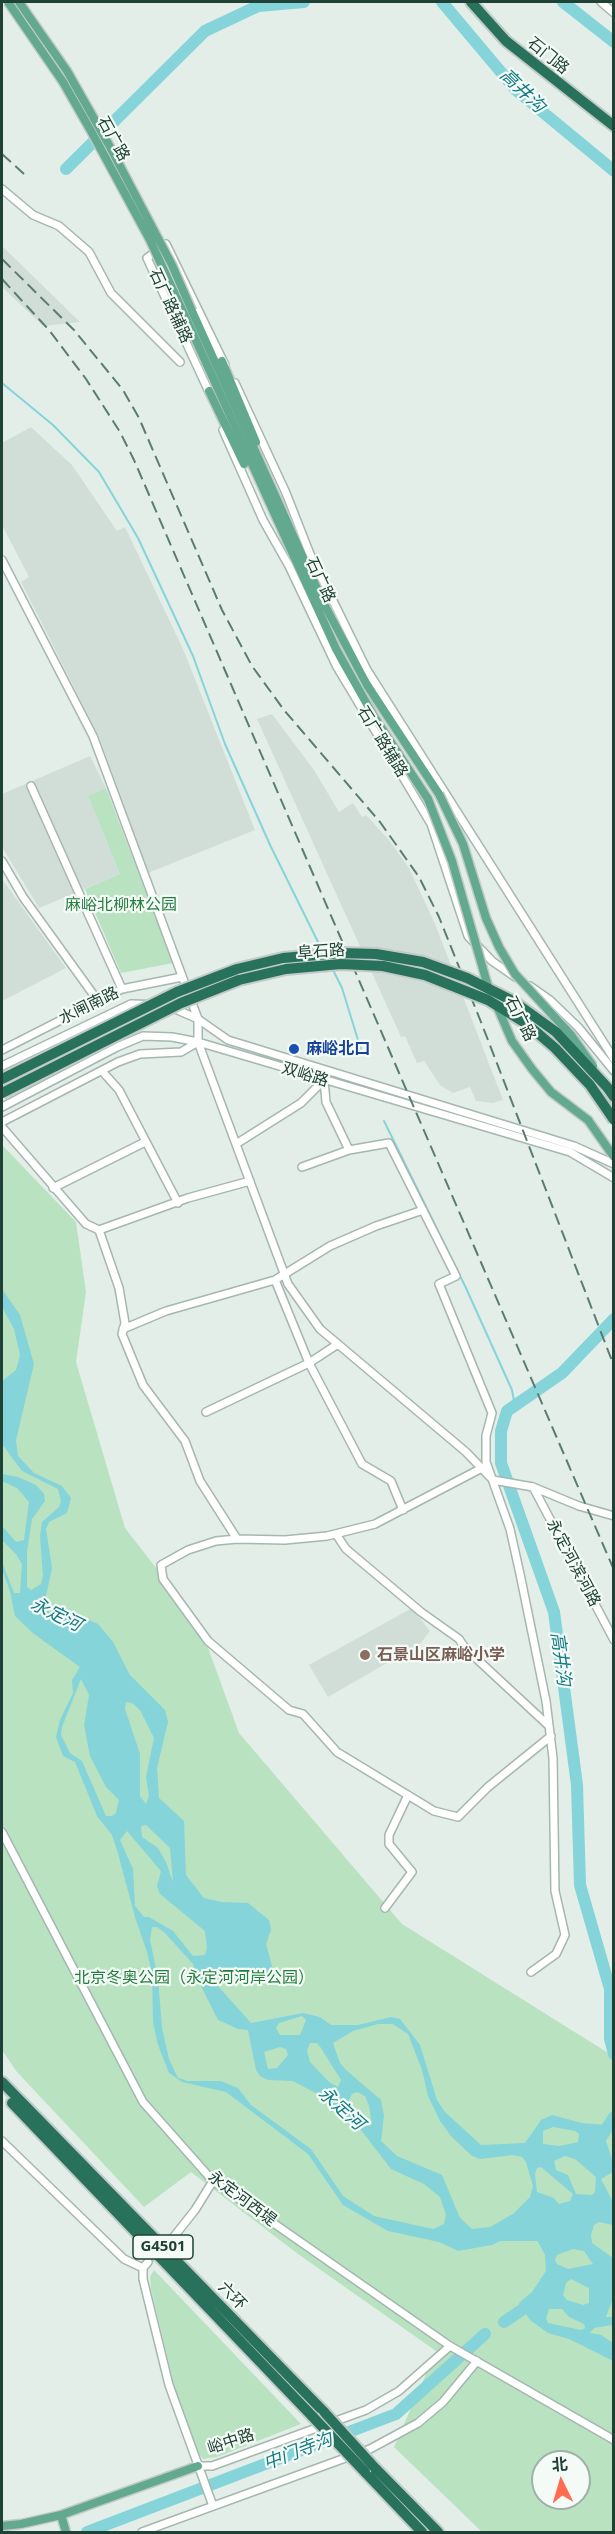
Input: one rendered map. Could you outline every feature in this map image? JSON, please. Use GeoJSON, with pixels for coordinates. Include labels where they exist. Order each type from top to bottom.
{"type":"FeatureCollection","features":[{"type":"Feature","properties":{"kind":"highway","name":"石门路"},"geometry":{"type":"LineString","coordinates":[[471,2],[506,42],[614,126]]}},
{"type":"Feature","properties":{"kind":"highway","name":"石门路"},"geometry":{"type":"LineString","coordinates":[[478,2],[525,50],[614,118]]}},
{"type":"Feature","properties":{"kind":"highway","name":"阜石路"},"geometry":{"type":"LineString","coordinates":[[2,1078],[177,992],[237,969],[283,958],[340,953],[376,954],[423,962],[467,978],[513,1001],[556,1032],[607,1086],[614,1097]]}},
{"type":"Feature","properties":{"kind":"highway","name":"阜石路"},"geometry":{"type":"LineString","coordinates":[[2,1093],[181,1003],[239,980],[286,969],[341,964],[382,966],[425,975],[488,1000],[527,1024],[555,1048],[590,1085],[614,1120]]}},
{"type":"Feature","properties":{"kind":"highway","name":"六环"},"geometry":{"type":"LineString","coordinates":[[3,2085],[325,2413],[422,2532]]}},
{"type":"Feature","properties":{"kind":"highway","name":"六环"},"geometry":{"type":"LineString","coordinates":[[3,2085],[313,2416],[438,2532]]}},
{"type":"Feature","properties":{"kind":"main road","name":"石广路"},"geometry":{"type":"LineString","coordinates":[[8,2],[63,82],[92,131],[188,312],[345,645],[367,685],[439,794],[463,844],[486,918],[499,947],[515,974],[571,1035],[607,1086]]}},
{"type":"Feature","properties":{"kind":"main road","name":"石广路"},"geometry":{"type":"LineString","coordinates":[[19,2],[67,71],[167,255],[188,312],[286,542],[336,649],[373,715],[428,799],[452,861],[487,985],[512,1041],[551,1092],[588,1120],[614,1157]]}},
{"type":"Feature","properties":{"kind":"main road"},"geometry":{"type":"LineString","coordinates":[[222,361],[245,414],[270,485]]}},
{"type":"Feature","properties":{"kind":"main road"},"geometry":{"type":"LineString","coordinates":[[209,391],[258,493],[286,542]]}},
{"type":"Feature","properties":{"kind":"main road","name":"峪中路"},"geometry":{"type":"LineString","coordinates":[[2,2526],[61,2515],[199,2470]]}},
{"type":"Feature","properties":{"kind":"main road"},"geometry":{"type":"LineString","coordinates":[[61,2515],[66,2532]]}},
{"type":"Feature","properties":{"kind":"street"},"geometry":{"type":"LineString","coordinates":[[601,2],[614,13]]}},
{"type":"Feature","properties":{"kind":"street"},"geometry":{"type":"LineString","coordinates":[[2,189],[33,215],[59,226],[89,252],[111,293],[180,362]]}},
{"type":"Feature","properties":{"kind":"street","name":"石广路辅路"},"geometry":{"type":"LineString","coordinates":[[614,1059],[476,845],[368,670],[310,554],[251,415],[222,361],[166,244],[147,258],[209,391],[245,480],[328,651],[361,711],[431,824],[468,936],[492,961],[550,1000],[578,1027],[614,1071]]}},
{"type":"Feature","properties":{"kind":"street"},"geometry":{"type":"LineString","coordinates":[[2,560],[93,736],[198,1019],[198,1042],[288,1284],[320,1329],[482,1468],[493,1480],[533,1486],[568,1502],[614,1516]]}},
{"type":"Feature","properties":{"kind":"street"},"geometry":{"type":"LineString","coordinates":[[31,786],[122,989]]}},
{"type":"Feature","properties":{"kind":"street"},"geometry":{"type":"LineString","coordinates":[[2,861],[23,897],[98,1001]]}},
{"type":"Feature","properties":{"kind":"street","name":"水闸南路"},"geometry":{"type":"LineString","coordinates":[[2,1050],[122,989],[182,977]]}},
{"type":"Feature","properties":{"kind":"street","name":"双峪路"},"geometry":{"type":"LineString","coordinates":[[2,1066],[131,1004],[166,1005],[198,1019],[228,1040],[574,1146],[614,1164]]}},
{"type":"Feature","properties":{"kind":"street"},"geometry":{"type":"LineString","coordinates":[[578,1027],[589,1019]]}},
{"type":"Feature","properties":{"kind":"street","name":"双峪路"},"geometry":{"type":"LineString","coordinates":[[2,1107],[143,1036],[172,1036],[570,1152],[614,1178]]}},
{"type":"Feature","properties":{"kind":"street"},"geometry":{"type":"LineString","coordinates":[[2,1122],[140,1054],[181,1052],[198,1042]]}},
{"type":"Feature","properties":{"kind":"street"},"geometry":{"type":"LineString","coordinates":[[102,1071],[119,1090],[177,1203]]}},
{"type":"Feature","properties":{"kind":"street"},"geometry":{"type":"LineString","coordinates":[[236,1144],[301,1103],[324,1080]]}},
{"type":"Feature","properties":{"kind":"street"},"geometry":{"type":"LineString","coordinates":[[324,1080],[326,1102],[349,1150]]}},
{"type":"Feature","properties":{"kind":"street"},"geometry":{"type":"LineString","coordinates":[[2,1127],[86,1224],[99,1230],[250,1181]]}},
{"type":"Feature","properties":{"kind":"street"},"geometry":{"type":"LineString","coordinates":[[53,1188],[145,1142]]}},
{"type":"Feature","properties":{"kind":"street"},"geometry":{"type":"LineString","coordinates":[[302,1167],[349,1150],[389,1143],[456,1276],[440,1284],[492,1413],[486,1436],[486,1462],[510,1529],[551,1736],[555,1891],[565,1935],[556,1954],[547,1958],[531,1972]]}},
{"type":"Feature","properties":{"kind":"street"},"geometry":{"type":"LineString","coordinates":[[123,1329],[165,1311],[275,1280],[330,1246],[376,1226],[423,1210]]}},
{"type":"Feature","properties":{"kind":"street"},"geometry":{"type":"LineString","coordinates":[[99,1230],[119,1288],[125,1323],[122,1334],[143,1385],[185,1440],[200,1482],[237,1539]]}},
{"type":"Feature","properties":{"kind":"street"},"geometry":{"type":"LineString","coordinates":[[275,1280],[309,1363],[362,1464],[391,1482],[403,1510]]}},
{"type":"Feature","properties":{"kind":"street"},"geometry":{"type":"LineString","coordinates":[[206,1412],[309,1363],[338,1344]]}},
{"type":"Feature","properties":{"kind":"street"},"geometry":{"type":"LineString","coordinates":[[482,1468],[375,1524],[336,1534],[285,1540],[216,1541],[188,1550],[161,1565],[168,1589],[208,1641],[289,1710],[303,1714],[337,1752],[434,1810],[458,1817],[488,1787],[551,1736]]}},
{"type":"Feature","properties":{"kind":"street","name":"永定河滨河路"},"geometry":{"type":"LineString","coordinates":[[533,1486],[614,1640]]}},
{"type":"Feature","properties":{"kind":"street"},"geometry":{"type":"LineString","coordinates":[[336,1534],[346,1549],[421,1612],[459,1639],[465,1648],[549,1726]]}},
{"type":"Feature","properties":{"kind":"street"},"geometry":{"type":"LineString","coordinates":[[385,1908],[412,1872],[388,1844],[389,1834],[408,1795]]}},
{"type":"Feature","properties":{"kind":"street","name":"永定河西堤"},"geometry":{"type":"LineString","coordinates":[[2,1832],[143,2102],[213,2181],[450,2347],[614,2440]]}},
{"type":"Feature","properties":{"kind":"street"},"geometry":{"type":"LineString","coordinates":[[2,2141],[124,2259],[145,2265],[169,2385],[213,2505]]}},
{"type":"Feature","properties":{"kind":"street"},"geometry":{"type":"LineString","coordinates":[[172,2239],[195,2210],[213,2181]]}},
{"type":"Feature","properties":{"kind":"street","name":"峪中路"},"geometry":{"type":"LineString","coordinates":[[199,2470],[366,2410],[399,2391],[450,2347]]}},
{"type":"Feature","properties":{"kind":"street"},"geometry":{"type":"LineString","coordinates":[[142,2532],[350,2457],[390,2439],[418,2423],[443,2403],[477,2361]]}},
{"type":"Feature","properties":{"kind":"shaded area"},"geometry":{"type":"Polygon","coordinates":[[[2,246],[80,322],[43,326],[2,287],[2,246]]]}},
{"type":"Feature","properties":{"kind":"shaded area"},"geometry":{"type":"Polygon","coordinates":[[[31,427],[72,465],[117,531],[125,527],[183,649],[255,830],[148,873],[99,737],[21,582],[29,577],[2,525],[2,443],[31,427]]]}},
{"type":"Feature","properties":{"kind":"shaded area"},"geometry":{"type":"Polygon","coordinates":[[[272,714],[314,770],[339,812],[353,803],[362,817],[366,815],[388,839],[409,868],[435,924],[503,1100],[493,1103],[476,1101],[470,1087],[453,1093],[440,1085],[424,1061],[417,1063],[405,1036],[401,1037],[257,719],[272,714]]]}},
{"type":"Feature","properties":{"kind":"shaded area"},"geometry":{"type":"Polygon","coordinates":[[[90,756],[106,788],[88,796],[120,874],[39,908],[2,847],[2,794],[90,756]]]}},
{"type":"Feature","properties":{"kind":"shaded area"},"geometry":{"type":"Polygon","coordinates":[[[2,879],[66,968],[2,1001],[2,879]]]}},
{"type":"Feature","properties":{"kind":"shaded area","name":"石景山区麻峪小学"},"geometry":{"type":"Polygon","coordinates":[[[412,1608],[430,1631],[420,1644],[328,1697],[309,1665],[412,1608]]]}},
{"type":"Feature","properties":{"kind":"green space","name":"麻峪北柳林公园"},"geometry":{"type":"Polygon","coordinates":[[[106,788],[173,963],[121,973],[85,889],[120,874],[88,796],[106,788]]]}},
{"type":"Feature","properties":{"kind":"green space","name":"北京冬奥公园（永定河河岸公园）"},"geometry":{"type":"Polygon","coordinates":[[[2,1145],[76,1222],[86,1292],[76,1362],[125,1528],[199,1623],[239,1733],[402,1924],[613,2056],[613,2532],[482,2532],[394,2447],[436,2351],[298,2254],[191,2172],[144,2207],[17,2072],[2,2050],[2,1145]]]}},
{"type":"Feature","properties":{"kind":"green space"},"geometry":{"type":"Polygon","coordinates":[[[154,2270],[301,2424],[217,2457],[203,2459],[198,2453],[175,2389],[151,2289],[150,2277],[154,2270]]]}},
{"type":"Feature","properties":{"kind":"water"},"geometry":{"type":"Polygon","coordinates":[[[2,1289],[20,1315],[34,1364],[16,1440],[18,1456],[34,1473],[62,1486],[71,1498],[67,1513],[49,1522],[46,1529],[52,1568],[44,1605],[50,1613],[82,1617],[98,1624],[113,1642],[130,1675],[165,1710],[168,1722],[157,1768],[159,1798],[184,1821],[186,1875],[204,1898],[221,1902],[248,1903],[269,1920],[271,1930],[266,1944],[275,1977],[272,1982],[268,1983],[228,1968],[217,1970],[214,1973],[217,1985],[251,2023],[303,2013],[320,2017],[331,2025],[358,2025],[391,2017],[400,2019],[420,2045],[437,2100],[445,2112],[481,2145],[525,2143],[541,2120],[552,2115],[582,2123],[606,2125],[611,2129],[606,2141],[613,2162],[613,2172],[601,2179],[613,2202],[613,2225],[599,2222],[594,2225],[591,2235],[592,2243],[613,2258],[613,2298],[606,2317],[613,2317],[613,2325],[594,2328],[590,2333],[601,2335],[613,2343],[613,2361],[569,2339],[548,2333],[530,2320],[519,2303],[532,2292],[546,2271],[545,2255],[537,2240],[518,2232],[492,2245],[458,2251],[439,2242],[388,2231],[343,2205],[308,2154],[226,2092],[182,2082],[169,2073],[158,2045],[153,2022],[152,1973],[147,1952],[112,1835],[97,1816],[75,1762],[63,1756],[56,1737],[60,1720],[73,1693],[72,1680],[80,1667],[34,1634],[15,1616],[10,1591],[2,1569],[2,1562],[14,1593],[20,1593],[22,1564],[2,1540],[2,1526],[16,1542],[24,1540],[29,1502],[17,1488],[2,1481],[2,1474],[18,1477],[36,1485],[44,1494],[45,1501],[32,1519],[27,1552],[27,1587],[31,1590],[41,1584],[43,1576],[40,1536],[42,1522],[59,1507],[61,1501],[58,1489],[22,1471],[2,1444],[2,1381],[16,1370],[20,1355],[14,1329],[2,1307],[2,1289]],[[81,1679],[62,1727],[61,1735],[70,1753],[82,1761],[106,1816],[112,1816],[116,1813],[119,1800],[106,1787],[90,1756],[84,1725],[89,1695],[81,1679]],[[126,1702],[125,1709],[140,1754],[140,1796],[146,1804],[149,1796],[146,1777],[154,1738],[140,1710],[132,1703],[126,1702]],[[146,1825],[141,1826],[142,1837],[158,1848],[173,1882],[170,1848],[146,1825]],[[127,1831],[120,1840],[133,1869],[135,1906],[144,1917],[149,1917],[173,1931],[193,1956],[205,1955],[207,1948],[205,1931],[160,1894],[157,1886],[161,1871],[127,1831]],[[152,1927],[150,1940],[158,1978],[162,2028],[169,2059],[178,2078],[188,2081],[221,2081],[238,2088],[251,2105],[311,2149],[343,2196],[374,2216],[433,2229],[444,2224],[446,2215],[440,2197],[424,2184],[391,2169],[361,2130],[325,2098],[293,2081],[268,2080],[260,2076],[256,2070],[248,2030],[238,2029],[218,2020],[197,1978],[193,1964],[165,1933],[157,1927],[152,1927]],[[302,2016],[279,2023],[276,2028],[280,2035],[300,2035],[306,2020],[302,2016]],[[378,2024],[353,2031],[333,2043],[340,2063],[381,2100],[384,2116],[381,2141],[397,2156],[442,2175],[460,2218],[472,2229],[490,2227],[513,2214],[530,2197],[533,2186],[526,2162],[522,2157],[513,2155],[480,2159],[472,2156],[451,2136],[440,2121],[428,2096],[422,2070],[408,2034],[393,2024],[378,2024]],[[310,2043],[307,2051],[310,2062],[329,2082],[338,2087],[341,2080],[317,2043],[310,2043]],[[280,2047],[264,2052],[268,2069],[277,2068],[288,2055],[286,2049],[280,2047]],[[357,2092],[352,2094],[349,2100],[353,2111],[366,2126],[372,2125],[365,2096],[357,2092]],[[553,2127],[543,2131],[543,2144],[560,2146],[578,2142],[579,2134],[575,2131],[553,2127]],[[565,2156],[554,2161],[556,2170],[568,2175],[576,2194],[592,2195],[595,2192],[596,2177],[575,2159],[565,2156]],[[541,2167],[537,2168],[535,2174],[537,2192],[554,2198],[559,2204],[570,2201],[573,2194],[541,2167]],[[573,2249],[557,2255],[555,2260],[557,2264],[568,2269],[593,2264],[584,2251],[573,2249]],[[571,2279],[566,2283],[563,2295],[567,2300],[583,2305],[589,2303],[589,2288],[571,2279]],[[549,2309],[546,2318],[548,2323],[581,2330],[585,2328],[584,2324],[569,2317],[562,2309],[549,2309]]]}},
{"type":"Feature","properties":{"kind":"waterway"},"geometry":{"type":"LineString","coordinates":[[66,169],[205,31],[258,6],[304,2]]}},
{"type":"Feature","properties":{"kind":"waterway","name":"高井沟"},"geometry":{"type":"LineString","coordinates":[[442,2],[516,90],[614,171]]}},
{"type":"Feature","properties":{"kind":"waterway"},"geometry":{"type":"LineString","coordinates":[[563,2],[614,42]]}},
{"type":"Feature","properties":{"kind":"waterway"},"geometry":{"type":"LineString","coordinates":[[2,383],[53,425],[99,472],[138,538],[193,656],[225,744],[271,847],[322,950]]}},
{"type":"Feature","properties":{"kind":"waterway"},"geometry":{"type":"LineString","coordinates":[[332,968],[342,988],[362,1053]]}},
{"type":"Feature","properties":{"kind":"waterway"},"geometry":{"type":"LineString","coordinates":[[384,1121],[466,1288],[512,1390],[515,1406]]}},
{"type":"Feature","properties":{"kind":"waterway","name":"高井沟"},"geometry":{"type":"LineString","coordinates":[[614,1319],[562,1373],[507,1411],[501,1431],[501,1463],[554,1612],[577,1785],[580,1885],[610,1989],[610,2039],[614,2054]]}},
{"type":"Feature","properties":{"kind":"waterway","name":"高井沟"},"geometry":{"type":"LineString","coordinates":[[600,2139],[614,2117]]}},
{"type":"Feature","properties":{"kind":"waterway","name":"永定河"},"geometry":{"type":"LineString","coordinates":[[496,2235],[541,2235]]}},
{"type":"Feature","properties":{"kind":"waterway","name":"中门寺沟"},"geometry":{"type":"LineString","coordinates":[[504,2322],[535,2301]]}},
{"type":"Feature","properties":{"kind":"waterway","name":"中门寺沟"},"geometry":{"type":"LineString","coordinates":[[87,2532],[396,2414],[485,2334]]}},
{"type":"Feature","properties":{"kind":"tunnel"},"geometry":{"type":"LineString","coordinates":[[148,2262],[172,2239]]}},
{"type":"Feature","properties":{"kind":"railway"},"geometry":{"type":"LineString","coordinates":[[2,154],[24,174]]}},
{"type":"Feature","properties":{"kind":"railway"},"geometry":{"type":"LineString","coordinates":[[2,259],[74,330],[123,390],[139,418],[222,610],[252,666],[284,710],[380,822],[419,877],[439,917],[481,1022],[614,1366]]}},
{"type":"Feature","properties":{"kind":"railway"},"geometry":{"type":"LineString","coordinates":[[2,279],[49,330],[86,379],[120,432],[134,460],[614,1570]]}},
{"type":"Feature","properties":{"kind":"place","name":"麻峪北口"},"geometry":{"type":"Point","coordinates":[294,1049]}},
{"type":"Feature","properties":{"kind":"place","name":"石景山区麻峪小学"},"geometry":{"type":"Point","coordinates":[365,1655]}}]}
